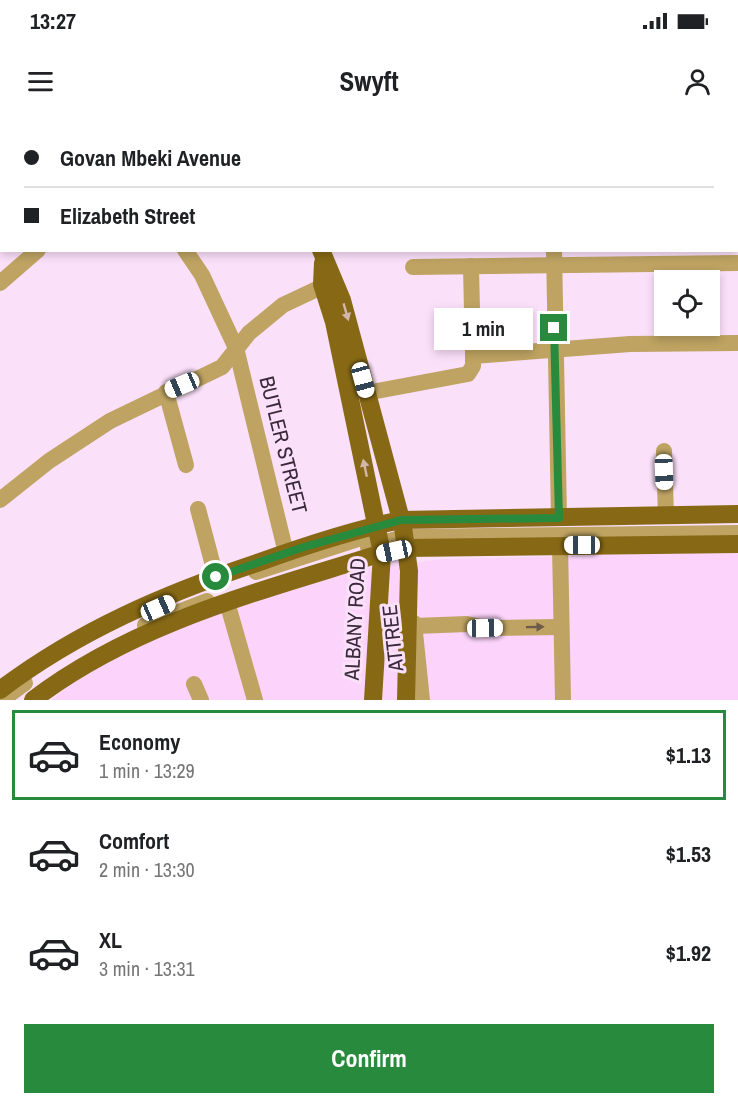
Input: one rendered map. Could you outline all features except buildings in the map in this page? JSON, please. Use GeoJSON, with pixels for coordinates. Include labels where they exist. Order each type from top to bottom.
{"type":"FeatureCollection","features":[{"type":"Feature","properties":{"kind":"main road","name":"ALBANY ROAD"},"geometry":{"type":"LineString","coordinates":[[322,254],[379,539],[373,700]]}},
{"type":"Feature","properties":{"kind":"main road","name":"ALBANY ROAD"},"geometry":{"type":"LineString","coordinates":[[328,283],[350,326],[404,533],[409,571],[406,700]]}},
{"type":"Feature","properties":{"kind":"main road"},"geometry":{"type":"LineString","coordinates":[[0,690],[95,629],[174,592],[285,553],[404,533],[559,518],[738,514]]}},
{"type":"Feature","properties":{"kind":"main road"},"geometry":{"type":"LineString","coordinates":[[33,700],[107,653],[184,617],[379,539],[404,533],[560,545],[738,544]]}},
{"type":"Feature","properties":{"kind":"street"},"geometry":{"type":"LineString","coordinates":[[0,283],[36,252]]}},
{"type":"Feature","properties":{"kind":"street","name":"BUTLER STREET"},"geometry":{"type":"LineString","coordinates":[[186,252],[202,275],[236,348],[285,553]]}},
{"type":"Feature","properties":{"kind":"street"},"geometry":{"type":"LineString","coordinates":[[554,258],[559,518]]}},
{"type":"Feature","properties":{"kind":"street"},"geometry":{"type":"LineString","coordinates":[[413,267],[471,266],[554,258],[738,263]]}},
{"type":"Feature","properties":{"kind":"street"},"geometry":{"type":"LineString","coordinates":[[366,393],[468,374],[473,366],[471,266]]}},
{"type":"Feature","properties":{"kind":"street"},"geometry":{"type":"LineString","coordinates":[[0,500],[25,478],[84,437],[166,392],[222,367],[260,322],[283,304],[328,283]]}},
{"type":"Feature","properties":{"kind":"street"},"geometry":{"type":"LineString","coordinates":[[473,356],[630,344],[738,343]]}},
{"type":"Feature","properties":{"kind":"street"},"geometry":{"type":"LineString","coordinates":[[166,392],[186,465]]}},
{"type":"Feature","properties":{"kind":"street"},"geometry":{"type":"LineString","coordinates":[[664,451],[666,516]]}},
{"type":"Feature","properties":{"kind":"street"},"geometry":{"type":"LineString","coordinates":[[198,509],[216,577]]}},
{"type":"Feature","properties":{"kind":"street"},"geometry":{"type":"LineString","coordinates":[[404,533],[738,523]]}},
{"type":"Feature","properties":{"kind":"street"},"geometry":{"type":"LineString","coordinates":[[404,533],[738,533]]}},
{"type":"Feature","properties":{"kind":"street"},"geometry":{"type":"LineString","coordinates":[[2,700],[65,656],[125,622],[175,600],[379,539]]}},
{"type":"Feature","properties":{"kind":"street"},"geometry":{"type":"LineString","coordinates":[[18,700],[74,662],[164,617],[379,539]]}},
{"type":"Feature","properties":{"kind":"street"},"geometry":{"type":"LineString","coordinates":[[560,545],[563,700]]}},
{"type":"Feature","properties":{"kind":"street","name":"ATTREE"},"geometry":{"type":"LineString","coordinates":[[409,571],[422,700]]}},
{"type":"Feature","properties":{"kind":"street"},"geometry":{"type":"LineString","coordinates":[[226,602],[255,700]]}},
{"type":"Feature","properties":{"kind":"street"},"geometry":{"type":"LineString","coordinates":[[415,626],[467,624],[485,628],[561,627]]}},
{"type":"Feature","properties":{"kind":"street"},"geometry":{"type":"LineString","coordinates":[[194,684],[201,700]]}},
{"type":"Feature","properties":{"kind":"shaded area"},"geometry":{"type":"Polygon","coordinates":[[[738,552],[738,700],[51,700],[90,671],[233,601],[365,568],[444,559],[738,552]]]}},
{"type":"Feature","properties":{"kind":"route"},"geometry":{"type":"LineString","coordinates":[[216,577],[304,547],[376,525],[401,520],[559,518],[554,328]]}}]}
